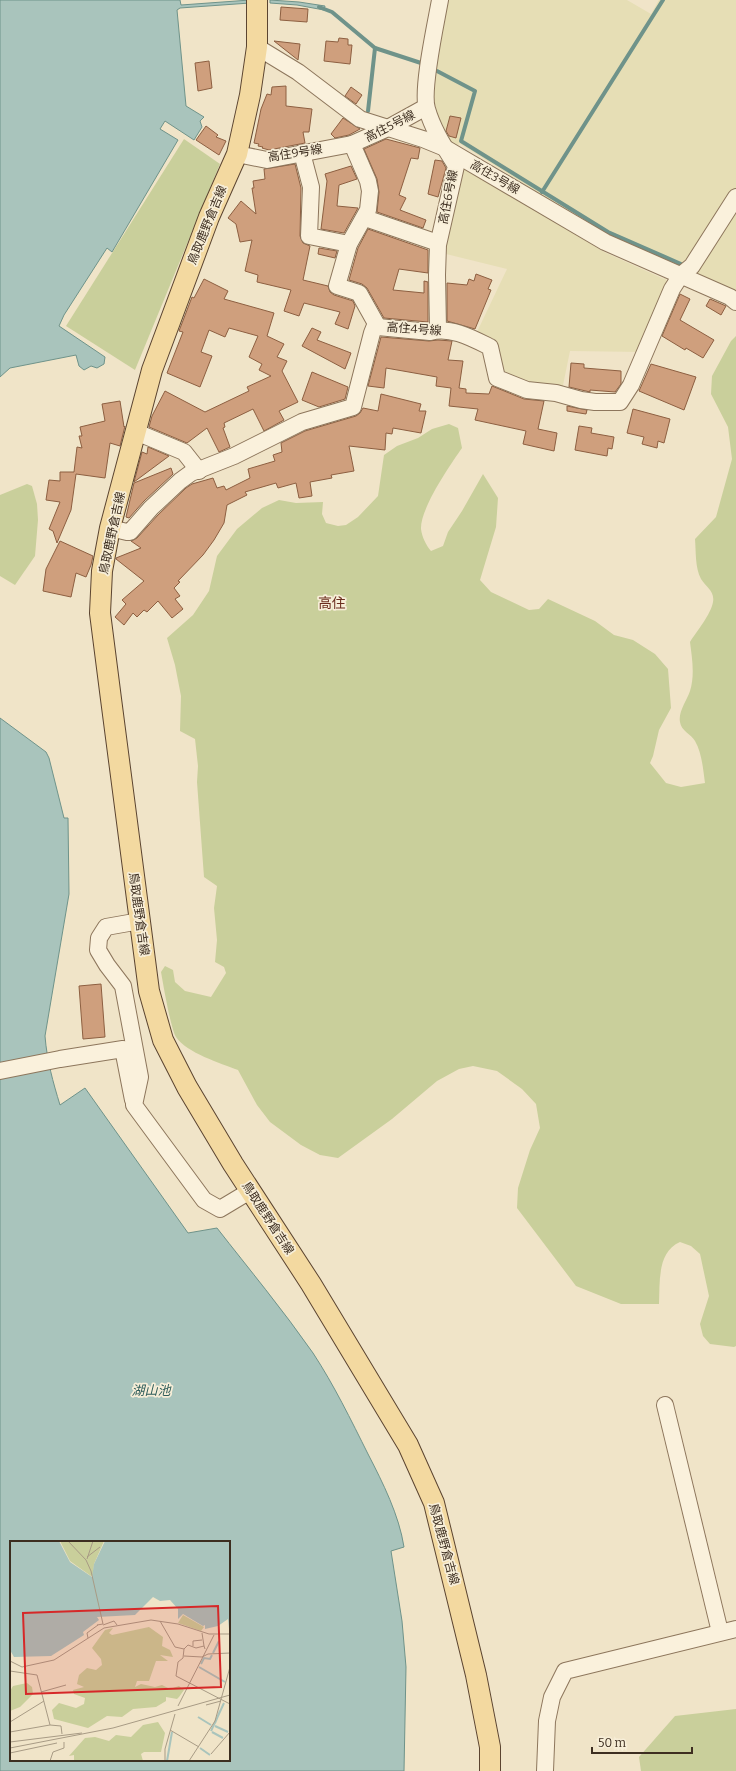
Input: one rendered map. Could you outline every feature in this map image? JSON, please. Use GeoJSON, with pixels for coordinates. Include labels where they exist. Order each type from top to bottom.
{"type":"FeatureCollection","features":[{"type":"Feature","properties":{"kind":"main road","name":"鳥取鹿野倉吉線"},"geometry":{"type":"LineString","coordinates":[[257,0],[257,47],[250,95],[237,154],[209,217],[152,370],[110,528],[102,571],[100,613],[149,991],[163,1040],[187,1087],[250,1191],[311,1284],[408,1445],[434,1504],[476,1675],[490,1747],[490,1771]]}},
{"type":"Feature","properties":{"kind":"street","name":"高住6号線"},"geometry":{"type":"LineString","coordinates":[[438,329],[438,243],[456,166],[435,131],[426,107],[427,82],[440,0]]}},
{"type":"Feature","properties":{"kind":"street","name":"高住3号線"},"geometry":{"type":"LineString","coordinates":[[257,47],[298,72],[360,119],[423,139],[445,148],[605,242],[730,297],[736,302]]}},
{"type":"Feature","properties":{"kind":"street","name":"高住5号線"},"geometry":{"type":"LineString","coordinates":[[378,327],[359,293],[337,286],[349,244],[365,218],[368,210],[370,192],[368,181],[352,144],[388,128],[426,107]]}},
{"type":"Feature","properties":{"kind":"street","name":"高住9号線"},"geometry":{"type":"LineString","coordinates":[[237,154],[267,160],[352,144]]}},
{"type":"Feature","properties":{"kind":"street"},"geometry":{"type":"LineString","coordinates":[[302,153],[311,187],[309,236],[349,244]]}},
{"type":"Feature","properties":{"kind":"street"},"geometry":{"type":"LineString","coordinates":[[681,275],[692,266],[736,197]]}},
{"type":"Feature","properties":{"kind":"street"},"geometry":{"type":"LineString","coordinates":[[365,218],[438,243]]}},
{"type":"Feature","properties":{"kind":"street","name":"高住4号線"},"geometry":{"type":"LineString","coordinates":[[110,528],[130,532],[151,508],[180,481],[191,473],[234,456],[302,422],[353,407],[372,333],[374,328],[378,327],[430,332],[438,329],[462,334],[490,347],[497,378],[527,390],[556,393],[595,402],[620,402],[631,385],[672,289],[681,275]]}},
{"type":"Feature","properties":{"kind":"street"},"geometry":{"type":"LineString","coordinates":[[136,432],[184,452],[199,471]]}},
{"type":"Feature","properties":{"kind":"street"},"geometry":{"type":"LineString","coordinates":[[134,1105],[140,1077],[123,986],[98,950],[99,938],[106,927],[140,921]]}},
{"type":"Feature","properties":{"kind":"street"},"geometry":{"type":"LineString","coordinates":[[0,1071],[60,1059],[123,1049],[134,1105],[204,1200],[220,1208],[250,1191]]}},
{"type":"Feature","properties":{"kind":"street"},"geometry":{"type":"LineString","coordinates":[[665,1405],[720,1632]]}},
{"type":"Feature","properties":{"kind":"street"},"geometry":{"type":"LineString","coordinates":[[545,1771],[547,1721],[552,1697],[565,1671],[736,1629]]}},
{"type":"Feature","properties":{"kind":"shaded area"},"geometry":{"type":"Polygon","coordinates":[[[445,0],[627,0],[651,14],[659,0],[736,0],[736,190],[690,262],[676,267],[603,233],[459,143],[458,146],[446,140],[431,106],[436,53],[445,0]]]}},
{"type":"Feature","properties":{"kind":"shaded area"},"geometry":{"type":"Polygon","coordinates":[[[466,167],[604,252],[664,279],[665,277],[668,286],[642,352],[570,351],[562,390],[507,378],[476,334],[507,269],[442,253],[459,173],[466,167]]]}},
{"type":"Feature","properties":{"kind":"shaded area"},"geometry":{"type":"Polygon","coordinates":[[[736,207],[736,295],[695,275],[736,207]]]}},
{"type":"Feature","properties":{"kind":"green space"},"geometry":{"type":"Polygon","coordinates":[[[184,139],[220,164],[135,370],[66,326],[184,139]]]}},
{"type":"Feature","properties":{"kind":"green space"},"geometry":{"type":"Polygon","coordinates":[[[736,336],[736,1346],[734,1347],[710,1344],[703,1336],[700,1324],[709,1296],[700,1254],[691,1246],[680,1242],[667,1253],[661,1268],[659,1304],[621,1304],[576,1286],[517,1208],[518,1188],[530,1150],[540,1128],[536,1104],[522,1089],[497,1071],[473,1066],[459,1069],[437,1081],[392,1119],[338,1158],[320,1155],[301,1145],[270,1122],[257,1105],[238,1070],[196,1053],[181,1043],[174,1033],[161,972],[165,966],[173,970],[175,982],[185,991],[211,997],[226,973],[224,967],[215,962],[217,940],[214,908],[217,886],[204,877],[197,782],[198,766],[195,739],[180,731],[181,696],[175,665],[167,638],[193,615],[209,591],[217,556],[237,529],[262,508],[279,500],[296,503],[323,502],[322,514],[326,523],[338,526],[346,525],[358,517],[378,496],[384,455],[397,446],[418,438],[432,429],[449,424],[458,428],[462,448],[450,465],[425,510],[421,529],[423,538],[429,549],[431,551],[443,546],[448,532],[483,474],[498,498],[496,527],[480,580],[491,592],[529,610],[539,609],[548,599],[595,621],[614,635],[633,640],[655,654],[668,669],[671,708],[659,730],[650,763],[666,783],[681,787],[705,783],[699,751],[693,739],[682,728],[680,714],[692,685],[693,666],[690,642],[707,617],[713,602],[713,595],[699,575],[696,559],[695,539],[716,517],[732,459],[728,427],[711,394],[712,376],[731,341],[736,336]]]}},
{"type":"Feature","properties":{"kind":"green space"},"geometry":{"type":"Polygon","coordinates":[[[27,484],[32,486],[37,504],[38,520],[35,556],[15,585],[0,576],[0,495],[27,484]]]}},
{"type":"Feature","properties":{"kind":"green space"},"geometry":{"type":"Polygon","coordinates":[[[736,1709],[736,1771],[641,1771],[639,1757],[675,1716],[736,1709]]]}},
{"type":"Feature","properties":{"kind":"water"},"geometry":{"type":"Polygon","coordinates":[[[0,0],[180,0],[181,5],[250,0],[250,3],[180,8],[177,10],[186,106],[204,117],[200,121],[202,127],[194,140],[165,121],[160,129],[178,140],[112,252],[107,248],[64,315],[59,326],[105,357],[104,364],[97,368],[91,366],[84,370],[79,366],[76,355],[10,368],[0,377],[0,0]]]}},
{"type":"Feature","properties":{"kind":"water"},"geometry":{"type":"Polygon","coordinates":[[[270,0],[325,6],[324,10],[297,5],[270,3],[270,0]]]}},
{"type":"Feature","properties":{"kind":"water","name":"湖山池"},"geometry":{"type":"Polygon","coordinates":[[[0,718],[46,752],[49,758],[64,818],[68,818],[69,894],[45,1036],[47,1054],[60,1105],[85,1088],[188,1233],[217,1228],[290,1321],[321,1365],[342,1403],[390,1499],[402,1535],[404,1547],[391,1551],[402,1621],[406,1667],[404,1771],[0,1771],[0,718]]]}},
{"type":"Feature","properties":{"kind":"building"},"geometry":{"type":"Polygon","coordinates":[[[281,7],[308,9],[307,22],[280,20],[281,7]]]}},
{"type":"Feature","properties":{"kind":"building"},"geometry":{"type":"Polygon","coordinates":[[[339,38],[348,39],[348,45],[352,45],[350,64],[324,61],[326,41],[338,42],[339,38]]]}},
{"type":"Feature","properties":{"kind":"building"},"geometry":{"type":"Polygon","coordinates":[[[274,41],[300,44],[298,60],[274,41]]]}},
{"type":"Feature","properties":{"kind":"building"},"geometry":{"type":"Polygon","coordinates":[[[209,61],[212,88],[198,91],[195,63],[209,61]]]}},
{"type":"Feature","properties":{"kind":"building"},"geometry":{"type":"Polygon","coordinates":[[[286,86],[286,106],[312,109],[309,132],[303,132],[305,143],[269,150],[262,148],[263,147],[258,146],[259,144],[254,143],[261,109],[267,94],[271,95],[272,87],[286,86]]]}},
{"type":"Feature","properties":{"kind":"building"},"geometry":{"type":"Polygon","coordinates":[[[351,87],[362,95],[356,104],[345,96],[351,87]]]}},
{"type":"Feature","properties":{"kind":"building"},"geometry":{"type":"Polygon","coordinates":[[[450,116],[461,118],[456,138],[449,136],[446,131],[450,116]]]}},
{"type":"Feature","properties":{"kind":"building"},"geometry":{"type":"Polygon","coordinates":[[[343,118],[360,129],[349,135],[335,138],[331,134],[343,118]]]}},
{"type":"Feature","properties":{"kind":"building"},"geometry":{"type":"Polygon","coordinates":[[[206,126],[218,135],[216,137],[226,141],[219,155],[196,140],[206,126]]]}},
{"type":"Feature","properties":{"kind":"building"},"geometry":{"type":"Polygon","coordinates":[[[386,139],[420,148],[418,159],[411,158],[399,195],[406,198],[400,210],[426,220],[423,228],[377,212],[379,192],[377,179],[364,149],[386,139]]]}},
{"type":"Feature","properties":{"kind":"building"},"geometry":{"type":"Polygon","coordinates":[[[435,160],[442,161],[446,168],[438,197],[428,194],[435,160]]]}},
{"type":"Feature","properties":{"kind":"building"},"geometry":{"type":"Polygon","coordinates":[[[295,164],[301,188],[300,236],[303,243],[310,246],[303,280],[328,286],[330,292],[334,295],[353,301],[355,306],[348,329],[335,324],[340,312],[304,303],[299,316],[284,311],[291,290],[257,282],[258,275],[245,271],[252,240],[240,242],[236,224],[228,218],[241,201],[256,214],[252,188],[254,188],[253,181],[265,179],[264,169],[295,164]]]}},
{"type":"Feature","properties":{"kind":"building"},"geometry":{"type":"Polygon","coordinates":[[[351,166],[357,179],[339,185],[337,206],[358,208],[344,233],[321,229],[327,181],[325,174],[351,166]]]}},
{"type":"Feature","properties":{"kind":"building"},"geometry":{"type":"Polygon","coordinates":[[[368,229],[428,250],[428,273],[399,269],[393,290],[424,293],[424,281],[428,282],[428,322],[384,318],[367,288],[362,284],[349,280],[358,248],[368,229]]]}},
{"type":"Feature","properties":{"kind":"building"},"geometry":{"type":"Polygon","coordinates":[[[319,248],[337,251],[335,258],[318,254],[319,248]]]}},
{"type":"Feature","properties":{"kind":"building"},"geometry":{"type":"Polygon","coordinates":[[[476,274],[492,280],[488,289],[491,290],[475,329],[447,321],[447,283],[467,285],[469,279],[474,281],[476,274]]]}},
{"type":"Feature","properties":{"kind":"building"},"geometry":{"type":"Polygon","coordinates":[[[204,279],[228,291],[224,299],[274,313],[267,336],[284,344],[277,357],[287,361],[282,371],[298,402],[279,411],[284,420],[264,431],[253,409],[224,423],[225,427],[223,428],[230,447],[219,452],[207,428],[187,443],[149,427],[152,416],[165,391],[205,412],[249,391],[247,387],[271,376],[259,370],[262,364],[249,357],[258,336],[229,328],[225,337],[209,330],[201,352],[212,356],[200,387],[167,373],[183,332],[179,331],[192,297],[194,298],[204,279]]]}},
{"type":"Feature","properties":{"kind":"building"},"geometry":{"type":"Polygon","coordinates":[[[680,294],[690,299],[680,320],[714,340],[703,358],[686,348],[685,350],[662,336],[680,294]]]}},
{"type":"Feature","properties":{"kind":"building"},"geometry":{"type":"Polygon","coordinates":[[[710,299],[726,306],[721,315],[706,306],[710,299]]]}},
{"type":"Feature","properties":{"kind":"building"},"geometry":{"type":"Polygon","coordinates":[[[312,328],[321,332],[317,340],[351,353],[345,369],[302,346],[312,328]]]}},
{"type":"Feature","properties":{"kind":"building"},"geometry":{"type":"Polygon","coordinates":[[[381,337],[429,341],[452,341],[448,360],[463,361],[459,388],[466,389],[466,393],[489,394],[492,386],[524,399],[544,401],[538,429],[557,433],[554,451],[523,444],[526,431],[475,420],[478,409],[449,406],[451,388],[436,386],[437,377],[386,368],[384,388],[368,386],[381,337]]]}},
{"type":"Feature","properties":{"kind":"building"},"geometry":{"type":"Polygon","coordinates":[[[571,363],[584,364],[584,368],[621,371],[621,384],[615,392],[590,390],[590,392],[569,387],[571,363]]]}},
{"type":"Feature","properties":{"kind":"building"},"geometry":{"type":"Polygon","coordinates":[[[651,364],[696,377],[684,410],[639,391],[651,364]]]}},
{"type":"Feature","properties":{"kind":"building"},"geometry":{"type":"Polygon","coordinates":[[[312,372],[348,387],[345,399],[319,407],[302,400],[312,372]]]}},
{"type":"Feature","properties":{"kind":"building"},"geometry":{"type":"Polygon","coordinates":[[[381,394],[421,404],[419,411],[426,411],[421,433],[393,428],[392,434],[386,433],[385,450],[349,446],[354,471],[331,475],[332,478],[310,482],[312,496],[299,498],[296,483],[278,488],[276,483],[245,492],[247,495],[227,505],[224,523],[214,540],[203,555],[178,581],[180,582],[174,588],[180,596],[175,599],[183,609],[172,618],[158,601],[147,612],[144,610],[137,617],[133,613],[124,625],[115,617],[126,604],[122,600],[144,581],[116,558],[141,548],[131,541],[137,538],[186,488],[192,484],[213,478],[217,488],[224,486],[226,490],[250,478],[248,469],[275,461],[273,455],[282,452],[281,443],[305,431],[356,416],[363,408],[378,411],[381,394]]]}},
{"type":"Feature","properties":{"kind":"building"},"geometry":{"type":"Polygon","coordinates":[[[120,401],[124,427],[125,426],[120,446],[110,443],[105,478],[76,474],[71,510],[57,543],[53,531],[49,529],[60,502],[46,500],[49,480],[60,481],[60,472],[74,472],[77,447],[82,448],[79,436],[82,436],[80,427],[105,421],[102,404],[120,401]]]}},
{"type":"Feature","properties":{"kind":"building"},"geometry":{"type":"Polygon","coordinates":[[[567,406],[587,410],[586,414],[567,411],[567,406]]]}},
{"type":"Feature","properties":{"kind":"building"},"geometry":{"type":"Polygon","coordinates":[[[633,409],[670,419],[664,443],[658,441],[657,448],[642,444],[644,437],[627,433],[633,409]]]}},
{"type":"Feature","properties":{"kind":"building"},"geometry":{"type":"Polygon","coordinates":[[[579,426],[592,428],[591,433],[614,437],[612,449],[608,448],[607,456],[575,450],[579,426]]]}},
{"type":"Feature","properties":{"kind":"building"},"geometry":{"type":"Polygon","coordinates":[[[148,447],[169,456],[134,482],[142,452],[147,454],[148,447]]]}},
{"type":"Feature","properties":{"kind":"building"},"geometry":{"type":"Polygon","coordinates":[[[171,468],[173,474],[144,501],[129,518],[126,517],[134,483],[171,468]]]}},
{"type":"Feature","properties":{"kind":"building"},"geometry":{"type":"Polygon","coordinates":[[[60,541],[93,556],[86,577],[76,573],[71,597],[43,591],[46,569],[60,541]]]}},
{"type":"Feature","properties":{"kind":"building"},"geometry":{"type":"Polygon","coordinates":[[[101,984],[105,1037],[83,1039],[79,986],[101,984]]]}},
{"type":"Feature","properties":{"kind":"waterway"},"geometry":{"type":"LineString","coordinates":[[542,192],[663,0]]}},
{"type":"Feature","properties":{"kind":"waterway"},"geometry":{"type":"LineString","coordinates":[[319,7],[332,12],[375,48],[424,64]]}},
{"type":"Feature","properties":{"kind":"waterway"},"geometry":{"type":"LineString","coordinates":[[368,111],[375,48]]}},
{"type":"Feature","properties":{"kind":"waterway"},"geometry":{"type":"LineString","coordinates":[[437,71],[475,91],[461,141],[608,232],[681,264]]}},
{"type":"Feature","properties":{"kind":"district","name":"高住"},"geometry":{"type":"Point","coordinates":[332,603]}}]}
